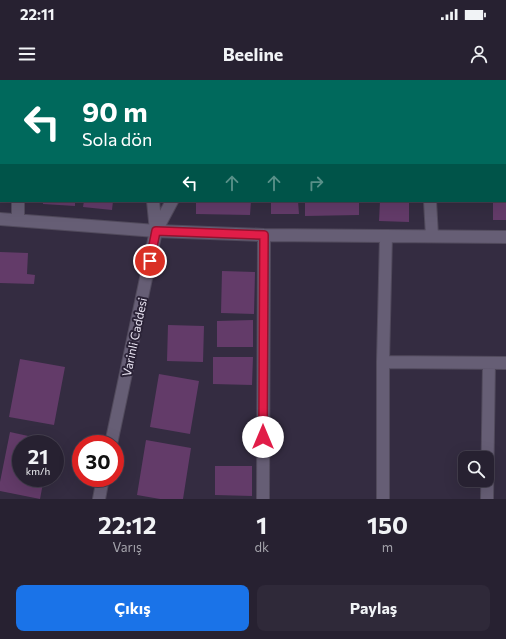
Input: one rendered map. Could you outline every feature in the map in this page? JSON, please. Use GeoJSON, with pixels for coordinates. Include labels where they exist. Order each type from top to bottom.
{"type":"FeatureCollection","features":[{"type":"Feature","properties":{"kind":"street"},"geometry":{"type":"LineString","coordinates":[[18,202],[18,220]]}},
{"type":"Feature","properties":{"kind":"street","name":"Varinli Caddesi"},"geometry":{"type":"LineString","coordinates":[[153,202],[156,231]]}},
{"type":"Feature","properties":{"kind":"street","name":"Varinli Caddesi"},"geometry":{"type":"LineString","coordinates":[[113,435],[156,231],[171,202]]}},
{"type":"Feature","properties":{"kind":"street"},"geometry":{"type":"LineString","coordinates":[[430,202],[432,236]]}},
{"type":"Feature","properties":{"kind":"street"},"geometry":{"type":"LineString","coordinates":[[0,220],[18,220],[156,231],[264,235],[506,237]]}},
{"type":"Feature","properties":{"kind":"street"},"geometry":{"type":"LineString","coordinates":[[263,499],[264,235]]}},
{"type":"Feature","properties":{"kind":"street"},"geometry":{"type":"LineString","coordinates":[[383,499],[383,362],[386,236]]}},
{"type":"Feature","properties":{"kind":"street"},"geometry":{"type":"LineString","coordinates":[[383,362],[506,363]]}},
{"type":"Feature","properties":{"kind":"street"},"geometry":{"type":"LineString","coordinates":[[487,499],[489,363]]}},
{"type":"Feature","properties":{"kind":"street"},"geometry":{"type":"LineString","coordinates":[[99,499],[101,487]]}},
{"type":"Feature","properties":{"kind":"building"},"geometry":{"type":"Polygon","coordinates":[[[43,202],[75,202],[75,206],[43,204],[43,202]]]}},
{"type":"Feature","properties":{"kind":"building"},"geometry":{"type":"Polygon","coordinates":[[[84,202],[113,202],[112,210],[83,207],[84,202]]]}},
{"type":"Feature","properties":{"kind":"building"},"geometry":{"type":"Polygon","coordinates":[[[196,202],[251,202],[250,215],[196,214],[196,202]]]}},
{"type":"Feature","properties":{"kind":"building"},"geometry":{"type":"Polygon","coordinates":[[[271,202],[298,202],[299,214],[271,214],[271,202]]]}},
{"type":"Feature","properties":{"kind":"building"},"geometry":{"type":"Polygon","coordinates":[[[305,202],[359,202],[359,215],[305,216],[305,202]]]}},
{"type":"Feature","properties":{"kind":"building"},"geometry":{"type":"Polygon","coordinates":[[[380,202],[409,202],[409,222],[379,221],[380,202]]]}},
{"type":"Feature","properties":{"kind":"building"},"geometry":{"type":"Polygon","coordinates":[[[493,202],[506,202],[506,220],[493,220],[493,202]]]}},
{"type":"Feature","properties":{"kind":"building"},"geometry":{"type":"Polygon","coordinates":[[[0,252],[28,253],[27,274],[35,275],[34,284],[0,283],[0,252]]]}},
{"type":"Feature","properties":{"kind":"building"},"geometry":{"type":"Polygon","coordinates":[[[222,271],[255,272],[254,314],[221,313],[222,271]]]}},
{"type":"Feature","properties":{"kind":"building"},"geometry":{"type":"Polygon","coordinates":[[[253,320],[253,347],[217,347],[217,321],[253,320]]]}},
{"type":"Feature","properties":{"kind":"building"},"geometry":{"type":"Polygon","coordinates":[[[168,325],[204,326],[203,362],[167,361],[168,325]]]}},
{"type":"Feature","properties":{"kind":"building"},"geometry":{"type":"Polygon","coordinates":[[[213,357],[253,357],[252,385],[213,384],[213,357]]]}},
{"type":"Feature","properties":{"kind":"building"},"geometry":{"type":"Polygon","coordinates":[[[20,359],[65,367],[54,425],[9,417],[20,359]]]}},
{"type":"Feature","properties":{"kind":"building"},"geometry":{"type":"Polygon","coordinates":[[[159,374],[199,381],[190,434],[150,427],[159,374]]]}},
{"type":"Feature","properties":{"kind":"building"},"geometry":{"type":"Polygon","coordinates":[[[10,432],[24,435],[12,435],[12,487],[42,487],[40,499],[0,491],[0,482],[10,432]]]}},
{"type":"Feature","properties":{"kind":"building"},"geometry":{"type":"Polygon","coordinates":[[[146,440],[191,448],[183,499],[160,499],[137,495],[146,440]]]}},
{"type":"Feature","properties":{"kind":"building"},"geometry":{"type":"Polygon","coordinates":[[[215,466],[252,466],[252,496],[215,495],[215,466]]]}},
{"type":"Feature","properties":{"kind":"route"},"geometry":{"type":"LineString","coordinates":[[150,261],[156,231],[264,235],[263,437]]}}]}
